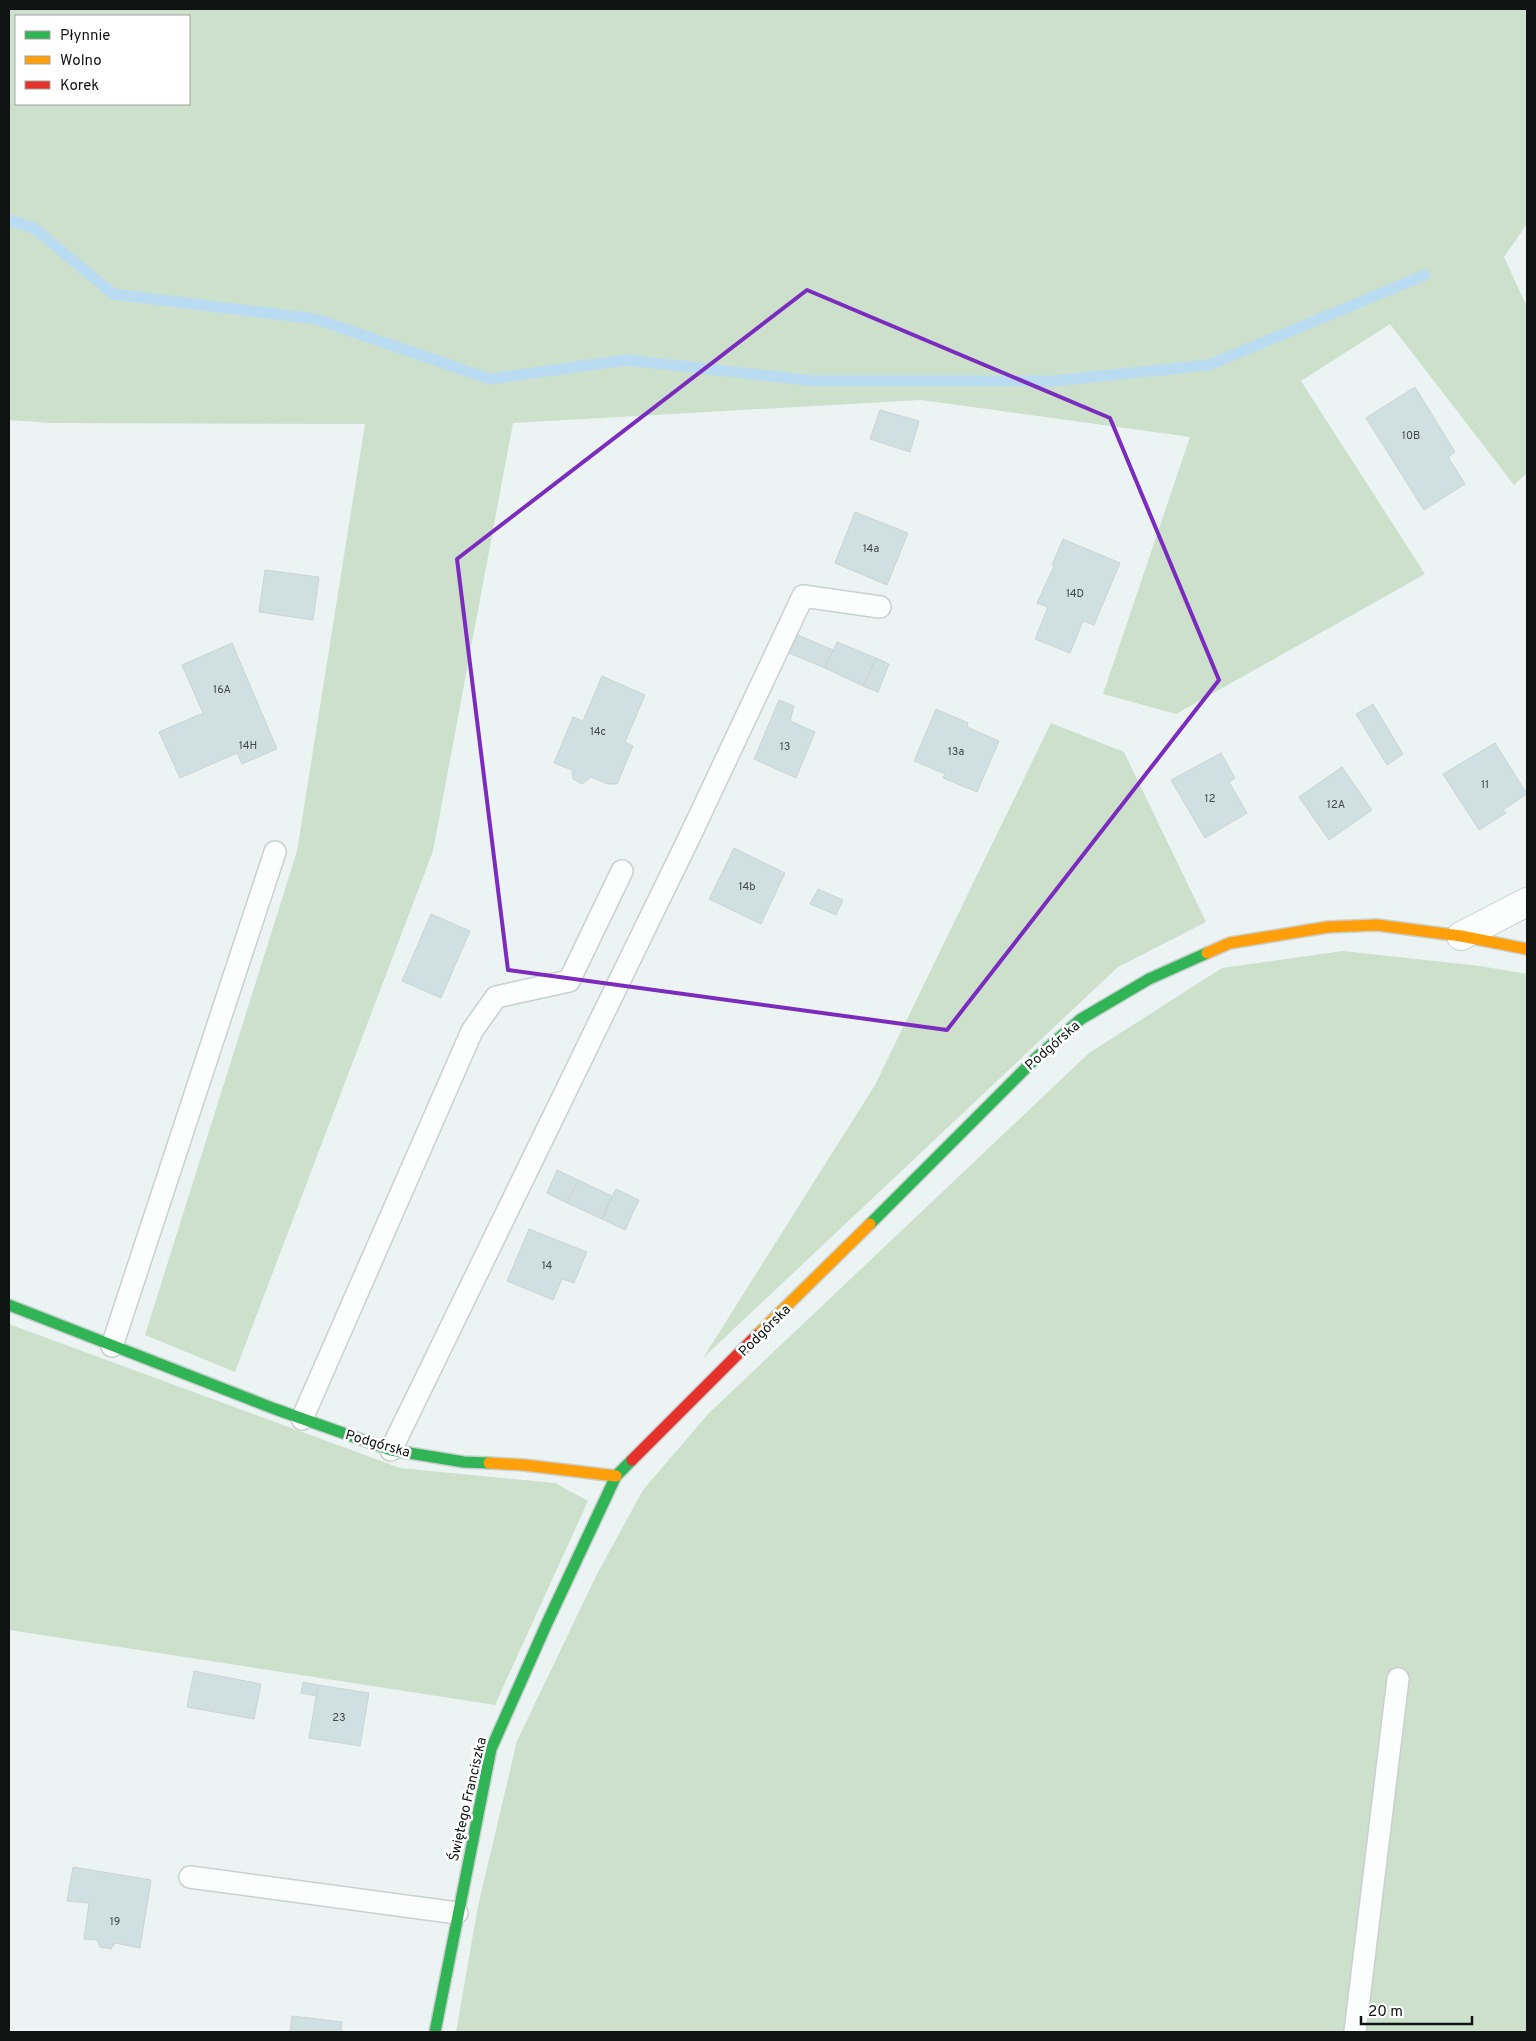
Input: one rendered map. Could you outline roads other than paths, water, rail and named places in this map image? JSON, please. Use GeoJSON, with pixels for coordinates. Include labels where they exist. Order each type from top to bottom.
{"type":"FeatureCollection","features":[{"type":"Feature","properties":{"kind":"street"},"geometry":{"type":"LineString","coordinates":[[1461,936],[1527,902]]}},
{"type":"Feature","properties":{"kind":"street","name":"Podgórska"},"geometry":{"type":"LineString","coordinates":[[9,1305],[302,1419],[391,1450],[464,1462],[524,1465],[616,1476],[1037,1057],[1081,1019],[1149,979],[1230,943],[1328,927],[1377,925],[1461,936],[1527,949]]}},
{"type":"Feature","properties":{"kind":"street","name":"Świętego Franciszka"},"geometry":{"type":"LineString","coordinates":[[435,2032],[491,1750],[547,1623],[616,1476]]}},
{"type":"Feature","properties":{"kind":"lane"},"geometry":{"type":"LineString","coordinates":[[391,1450],[689,838],[803,596],[880,607]]}},
{"type":"Feature","properties":{"kind":"lane"},"geometry":{"type":"LineString","coordinates":[[112,1346],[275,852]]}},
{"type":"Feature","properties":{"kind":"lane"},"geometry":{"type":"LineString","coordinates":[[302,1419],[472,1031],[496,997],[568,981],[622,870]]}},
{"type":"Feature","properties":{"kind":"lane"},"geometry":{"type":"LineString","coordinates":[[1354,2032],[1398,1679]]}},
{"type":"Feature","properties":{"kind":"lane"},"geometry":{"type":"LineString","coordinates":[[190,1877],[457,1914]]}},
{"type":"Feature","properties":{"kind":"waterway"},"geometry":{"type":"LineString","coordinates":[[9,220],[34,228],[113,294],[316,319],[490,379],[626,360],[815,381],[1053,381],[1209,365],[1425,275]]}}]}
